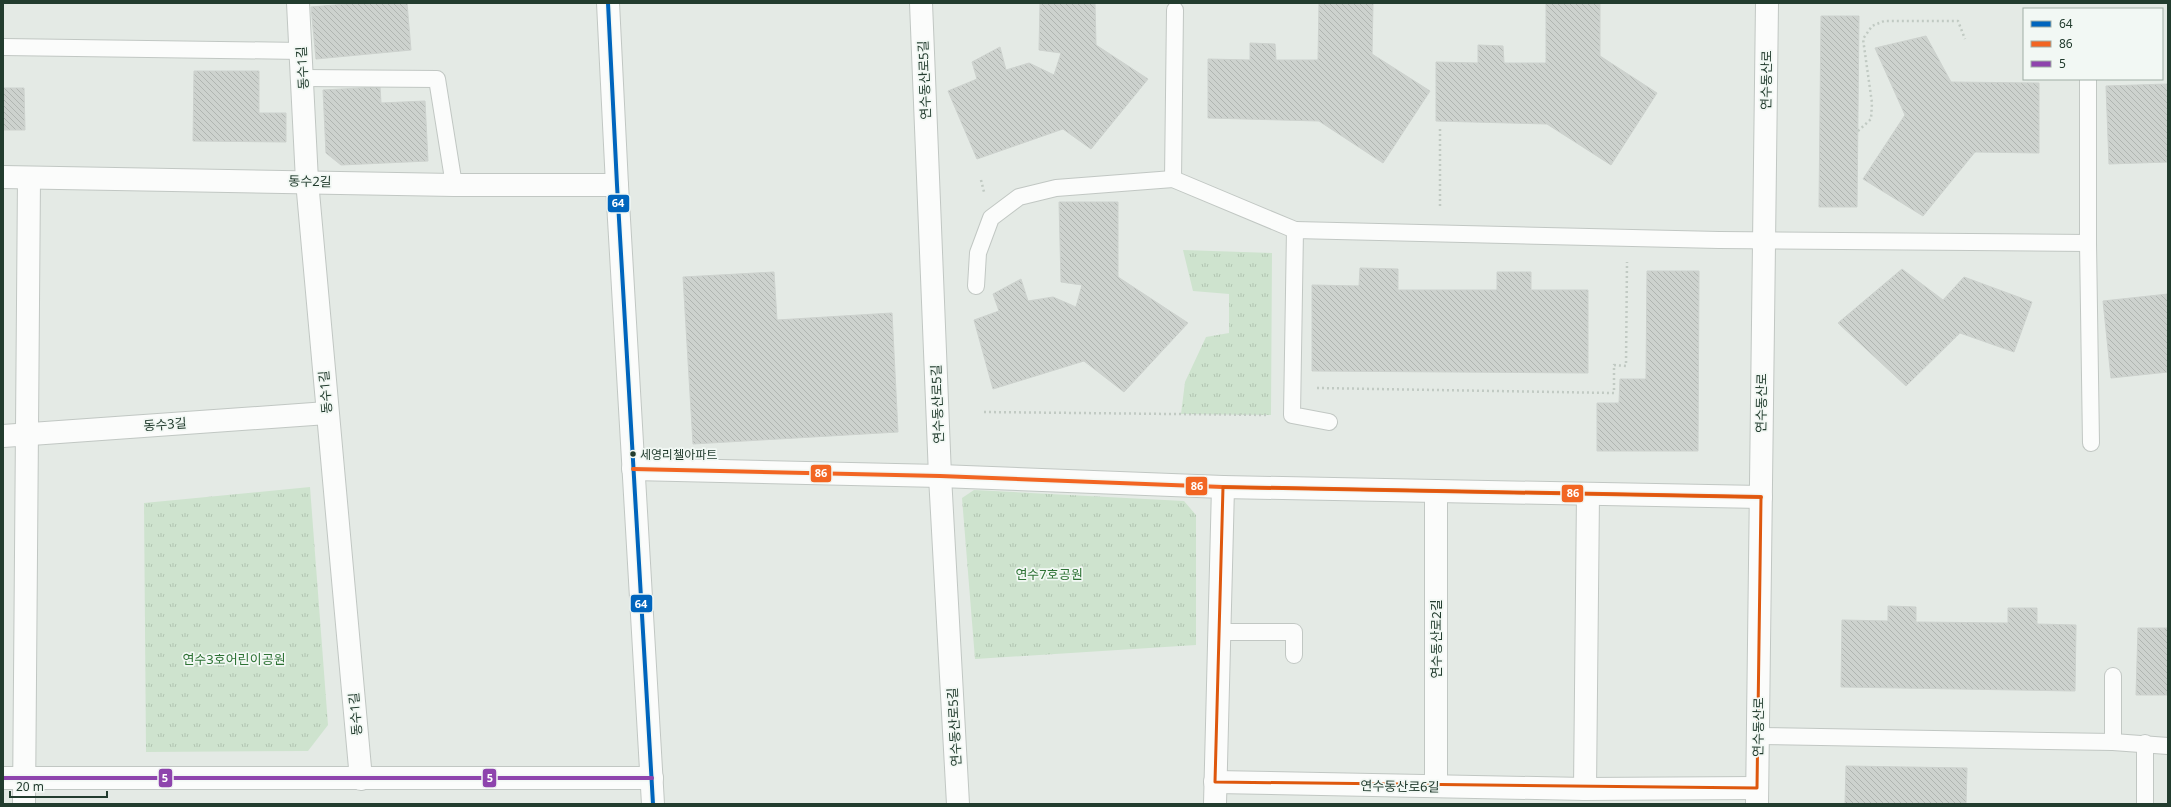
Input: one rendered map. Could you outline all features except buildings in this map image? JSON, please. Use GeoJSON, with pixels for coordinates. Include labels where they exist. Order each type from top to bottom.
{"type":"FeatureCollection","features":[{"type":"Feature","properties":{"kind":"street","name":"동수1길"},"geometry":{"type":"LineString","coordinates":[[298,3],[303,78],[307,181],[361,779]]}},
{"type":"Feature","properties":{"kind":"street"},"geometry":{"type":"LineString","coordinates":[[608,3],[632,469],[653,804]]}},
{"type":"Feature","properties":{"kind":"street","name":"연수동산로5길"},"geometry":{"type":"LineString","coordinates":[[922,3],[940,476],[958,804]]}},
{"type":"Feature","properties":{"kind":"street","name":"연수동산로"},"geometry":{"type":"LineString","coordinates":[[1757,796],[1767,3]]}},
{"type":"Feature","properties":{"kind":"street","name":"동수2길"},"geometry":{"type":"LineString","coordinates":[[3,178],[307,181],[454,185],[617,185]]}},
{"type":"Feature","properties":{"kind":"street"},"geometry":{"type":"LineString","coordinates":[[24,804],[29,178]]}},
{"type":"Feature","properties":{"kind":"street","name":"동수3길"},"geometry":{"type":"LineString","coordinates":[[3,436],[26,433],[327,413]]}},
{"type":"Feature","properties":{"kind":"street"},"geometry":{"type":"LineString","coordinates":[[632,469],[940,476],[1223,487],[1761,497]]}},
{"type":"Feature","properties":{"kind":"street"},"geometry":{"type":"LineString","coordinates":[[1215,804],[1223,487]]}},
{"type":"Feature","properties":{"kind":"street","name":"연수동산로2길"},"geometry":{"type":"LineString","coordinates":[[1436,492],[1436,786]]}},
{"type":"Feature","properties":{"kind":"street"},"geometry":{"type":"LineString","coordinates":[[1585,789],[1588,494]]}},
{"type":"Feature","properties":{"kind":"street"},"geometry":{"type":"LineString","coordinates":[[3,778],[652,778]]}},
{"type":"Feature","properties":{"kind":"street","name":"연수동산로6길"},"geometry":{"type":"LineString","coordinates":[[1215,782],[1585,789],[1757,796]]}},
{"type":"Feature","properties":{"kind":"lane"},"geometry":{"type":"LineString","coordinates":[[1174,179],[1175,10]]}},
{"type":"Feature","properties":{"kind":"lane"},"geometry":{"type":"LineString","coordinates":[[3,47],[301,51]]}},
{"type":"Feature","properties":{"kind":"lane"},"geometry":{"type":"LineString","coordinates":[[303,78],[436,79],[454,185]]}},
{"type":"Feature","properties":{"kind":"lane"},"geometry":{"type":"LineString","coordinates":[[2088,80],[2088,243],[2091,443]]}},
{"type":"Feature","properties":{"kind":"lane"},"geometry":{"type":"LineString","coordinates":[[976,286],[978,253],[991,218],[1018,197],[1056,188],[1174,179],[1295,230],[1764,241],[2088,243]]}},
{"type":"Feature","properties":{"kind":"lane"},"geometry":{"type":"LineString","coordinates":[[1295,230],[1292,415],[1329,422]]}},
{"type":"Feature","properties":{"kind":"lane"},"geometry":{"type":"LineString","coordinates":[[1219,632],[1294,632],[1294,655]]}},
{"type":"Feature","properties":{"kind":"lane"},"geometry":{"type":"LineString","coordinates":[[2113,676],[2113,742]]}},
{"type":"Feature","properties":{"kind":"lane"},"geometry":{"type":"LineString","coordinates":[[1758,736],[2113,742],[2145,743],[2168,746]]}},
{"type":"Feature","properties":{"kind":"lane"},"geometry":{"type":"LineString","coordinates":[[2145,743],[2145,804]]}},
{"type":"Feature","properties":{"kind":"path"},"geometry":{"type":"LineString","coordinates":[[1858,131],[1871,119],[1872,104],[1863,39],[1872,26],[1884,21],[1958,21],[1965,39]]}},
{"type":"Feature","properties":{"kind":"path"},"geometry":{"type":"LineString","coordinates":[[1440,129],[1440,206]]}},
{"type":"Feature","properties":{"kind":"path"},"geometry":{"type":"LineString","coordinates":[[1292,387],[1614,393],[1614,365],[1626,366],[1627,258]]}},
{"type":"Feature","properties":{"kind":"path"},"geometry":{"type":"LineString","coordinates":[[984,412],[1292,415]]}},
{"type":"Feature","properties":{"kind":"highlighted area"},"geometry":{"type":"Polygon","coordinates":[[[1223,487],[1761,497],[1757,788],[1215,782],[1223,487]]]}},
{"type":"Feature","properties":{"kind":"green space"},"geometry":{"type":"Polygon","coordinates":[[[1183,250],[1272,253],[1271,415],[1181,414],[1185,382],[1206,337],[1229,333],[1229,294],[1193,291],[1183,250]]]}},
{"type":"Feature","properties":{"kind":"green space","name":"연수3호어린이공원"},"geometry":{"type":"Polygon","coordinates":[[[310,487],[328,725],[308,751],[146,752],[144,503],[310,487]]]}},
{"type":"Feature","properties":{"kind":"green space","name":"연수7호공원"},"geometry":{"type":"Polygon","coordinates":[[[974,490],[1184,501],[1196,515],[1196,645],[975,659],[962,498],[974,490]]]}},
{"type":"Feature","properties":{"kind":"transit line","name":"64"},"geometry":{"type":"LineString","coordinates":[[608,3],[617,185],[653,804]]}},
{"type":"Feature","properties":{"kind":"transit line","name":"86"},"geometry":{"type":"LineString","coordinates":[[633,469],[940,476],[1223,487],[1761,497]]}},
{"type":"Feature","properties":{"kind":"transit line","name":"5"},"geometry":{"type":"LineString","coordinates":[[3,778],[652,778]]}},
{"type":"Feature","properties":{"kind":"place","name":"세영리첼아파트"},"geometry":{"type":"Point","coordinates":[633,454]}}]}
